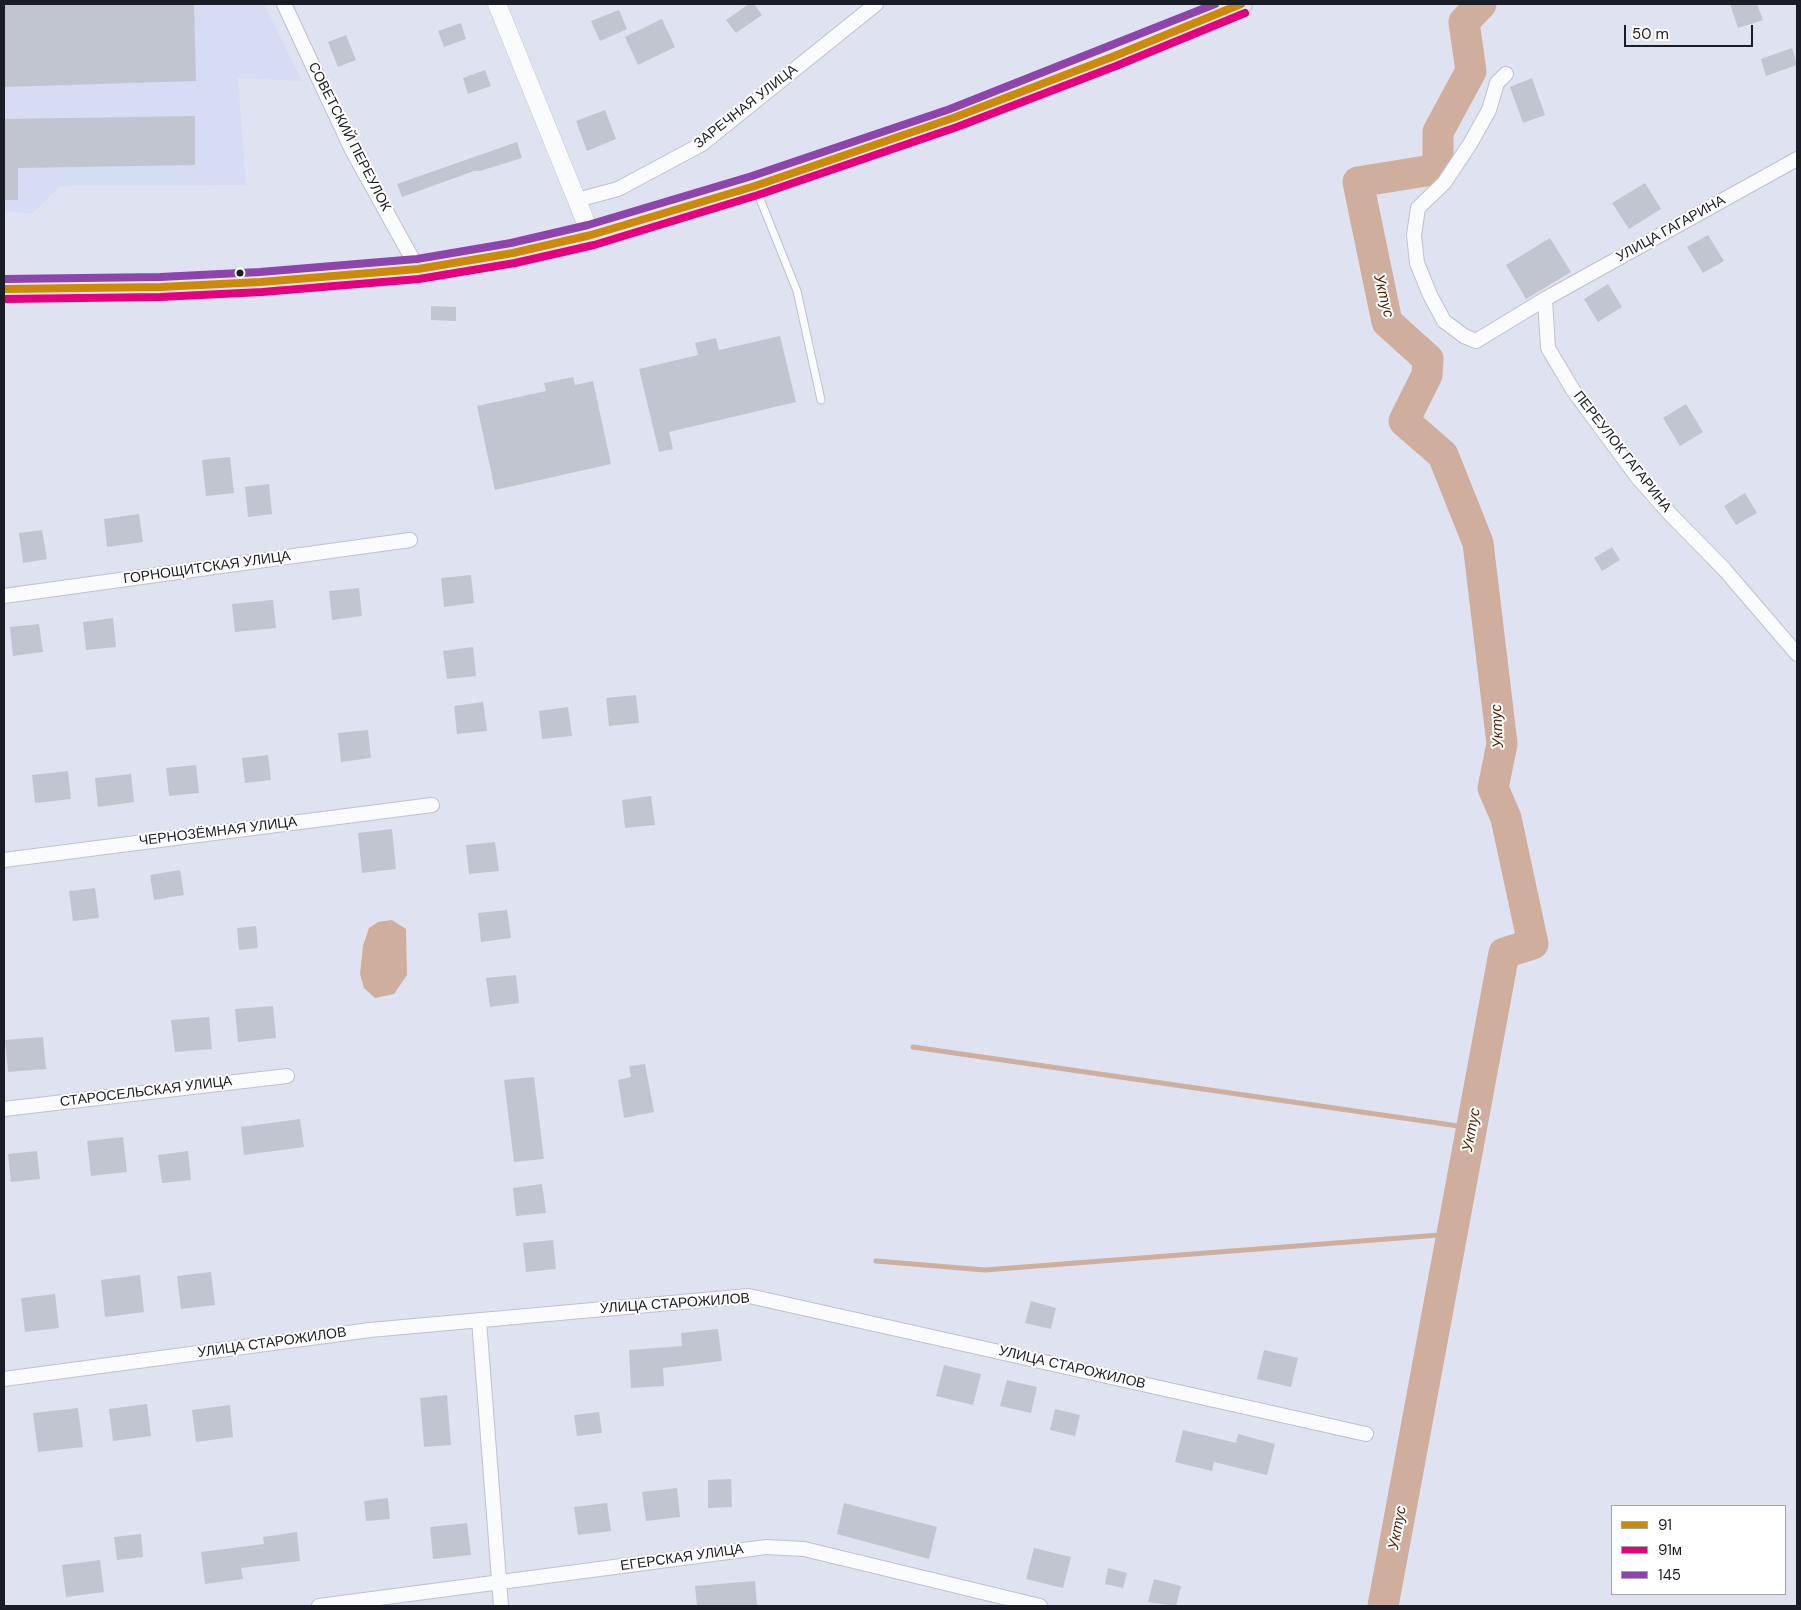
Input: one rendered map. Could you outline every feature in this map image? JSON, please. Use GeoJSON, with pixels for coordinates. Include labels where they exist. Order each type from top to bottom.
{"type":"FeatureCollection","features":[{"type":"Feature","properties":{"kind":"main road"},"geometry":{"type":"LineString","coordinates":[[4,289],[65,289],[242,283],[418,269],[514,253],[591,235],[755,186],[953,118],[1112,57],[1241,4]]}},
{"type":"Feature","properties":{"kind":"street","name":"СОВЕТСКИЙ ПЕРЕУЛОК"},"geometry":{"type":"LineString","coordinates":[[284,4],[352,150],[418,269]]}},
{"type":"Feature","properties":{"kind":"street"},"geometry":{"type":"LineString","coordinates":[[497,4],[591,235]]}},
{"type":"Feature","properties":{"kind":"street","name":"ЗАРЕЧНАЯ УЛИЦА"},"geometry":{"type":"LineString","coordinates":[[577,200],[618,189],[702,144],[876,4]]}},
{"type":"Feature","properties":{"kind":"street","name":"УЛИЦА ГАГАРИНА"},"geometry":{"type":"LineString","coordinates":[[1506,74],[1497,83],[1490,110],[1444,183],[1418,208],[1414,235],[1417,263],[1430,295],[1444,321],[1464,336],[1476,341],[1545,299],[1797,158]]}},
{"type":"Feature","properties":{"kind":"street","name":"ПЕРЕУЛОК ГАГАРИНА"},"geometry":{"type":"LineString","coordinates":[[1545,299],[1548,348],[1573,390],[1638,478],[1670,515],[1724,570],[1797,654]]}},
{"type":"Feature","properties":{"kind":"street","name":"ГОРНОЩИТСКАЯ УЛИЦА"},"geometry":{"type":"LineString","coordinates":[[4,596],[410,540]]}},
{"type":"Feature","properties":{"kind":"street","name":"ЧЕРНОЗЁМНАЯ УЛИЦА"},"geometry":{"type":"LineString","coordinates":[[4,860],[432,805]]}},
{"type":"Feature","properties":{"kind":"street","name":"СТАРОСЕЛЬСКАЯ УЛИЦА"},"geometry":{"type":"LineString","coordinates":[[4,1109],[288,1076]]}},
{"type":"Feature","properties":{"kind":"street","name":"УЛИЦА СТАРОЖИЛОВ"},"geometry":{"type":"LineString","coordinates":[[4,1379],[370,1330],[749,1296],[1366,1434]]}},
{"type":"Feature","properties":{"kind":"street"},"geometry":{"type":"LineString","coordinates":[[479,1320],[501,1606]]}},
{"type":"Feature","properties":{"kind":"street","name":"ЕГЕРСКАЯ УЛИЦА"},"geometry":{"type":"LineString","coordinates":[[319,1606],[766,1547],[804,1549],[1040,1606]]}},
{"type":"Feature","properties":{"kind":"lane"},"geometry":{"type":"LineString","coordinates":[[755,186],[797,291],[820,400]]}},
{"type":"Feature","properties":{"kind":"shaded area"},"geometry":{"type":"Polygon","coordinates":[[[4,4],[264,4],[302,81],[238,78],[246,185],[60,186],[33,213],[4,212],[4,4]]]}},
{"type":"Feature","properties":{"kind":"shaded area"},"geometry":{"type":"Polygon","coordinates":[[[392,920],[406,929],[407,975],[394,994],[375,998],[364,988],[360,974],[363,946],[369,928],[378,922],[392,920]]]}},
{"type":"Feature","properties":{"kind":"building"},"geometry":{"type":"Polygon","coordinates":[[[4,4],[194,4],[196,81],[4,87],[4,4]]]}},
{"type":"Feature","properties":{"kind":"building"},"geometry":{"type":"Polygon","coordinates":[[[749,4],[754,4],[762,15],[736,33],[726,20],[749,4]]]}},
{"type":"Feature","properties":{"kind":"building"},"geometry":{"type":"Polygon","coordinates":[[[1730,4],[1757,4],[1763,20],[1738,28],[1730,4]]]}},
{"type":"Feature","properties":{"kind":"building"},"geometry":{"type":"Polygon","coordinates":[[[619,10],[627,29],[600,41],[591,21],[619,10]]]}},
{"type":"Feature","properties":{"kind":"building"},"geometry":{"type":"Polygon","coordinates":[[[662,19],[675,47],[638,65],[625,37],[662,19]]]}},
{"type":"Feature","properties":{"kind":"building"},"geometry":{"type":"Polygon","coordinates":[[[461,23],[466,39],[444,47],[438,31],[461,23]]]}},
{"type":"Feature","properties":{"kind":"building"},"geometry":{"type":"Polygon","coordinates":[[[346,35],[356,60],[338,67],[328,42],[346,35]]]}},
{"type":"Feature","properties":{"kind":"building"},"geometry":{"type":"Polygon","coordinates":[[[1792,48],[1797,65],[1766,76],[1761,59],[1792,48]]]}},
{"type":"Feature","properties":{"kind":"building"},"geometry":{"type":"Polygon","coordinates":[[[485,70],[491,86],[468,94],[463,78],[485,70]]]}},
{"type":"Feature","properties":{"kind":"building"},"geometry":{"type":"Polygon","coordinates":[[[1532,78],[1545,115],[1523,123],[1510,87],[1532,78]]]}},
{"type":"Feature","properties":{"kind":"building"},"geometry":{"type":"Polygon","coordinates":[[[605,110],[616,139],[587,151],[576,121],[605,110]]]}},
{"type":"Feature","properties":{"kind":"building"},"geometry":{"type":"Polygon","coordinates":[[[195,116],[195,165],[18,168],[18,200],[4,200],[4,119],[195,116]]]}},
{"type":"Feature","properties":{"kind":"building"},"geometry":{"type":"Polygon","coordinates":[[[517,142],[522,158],[480,171],[474,171],[402,197],[397,184],[517,142]]]}},
{"type":"Feature","properties":{"kind":"building"},"geometry":{"type":"Polygon","coordinates":[[[1645,183],[1661,209],[1629,229],[1612,203],[1645,183]]]}},
{"type":"Feature","properties":{"kind":"building"},"geometry":{"type":"Polygon","coordinates":[[[1708,235],[1724,261],[1703,273],[1687,247],[1708,235]]]}},
{"type":"Feature","properties":{"kind":"building"},"geometry":{"type":"Polygon","coordinates":[[[1550,238],[1571,272],[1526,299],[1506,265],[1550,238]]]}},
{"type":"Feature","properties":{"kind":"building"},"geometry":{"type":"Polygon","coordinates":[[[1608,284],[1622,307],[1598,322],[1584,299],[1608,284]]]}},
{"type":"Feature","properties":{"kind":"building"},"geometry":{"type":"Polygon","coordinates":[[[431,306],[456,307],[456,321],[431,320],[431,306]]]}},
{"type":"Feature","properties":{"kind":"building"},"geometry":{"type":"Polygon","coordinates":[[[780,336],[796,402],[669,432],[673,449],[659,452],[639,369],[698,355],[695,343],[716,338],[719,350],[780,336]]]}},
{"type":"Feature","properties":{"kind":"building"},"geometry":{"type":"Polygon","coordinates":[[[573,377],[575,385],[593,381],[611,464],[495,490],[477,406],[546,391],[544,383],[573,377]]]}},
{"type":"Feature","properties":{"kind":"building"},"geometry":{"type":"Polygon","coordinates":[[[1686,404],[1703,432],[1680,446],[1663,418],[1686,404]]]}},
{"type":"Feature","properties":{"kind":"building"},"geometry":{"type":"Polygon","coordinates":[[[230,457],[234,493],[206,496],[202,460],[230,457]]]}},
{"type":"Feature","properties":{"kind":"building"},"geometry":{"type":"Polygon","coordinates":[[[269,484],[272,514],[248,517],[245,487],[269,484]]]}},
{"type":"Feature","properties":{"kind":"building"},"geometry":{"type":"Polygon","coordinates":[[[1745,493],[1757,513],[1736,525],[1724,506],[1745,493]]]}},
{"type":"Feature","properties":{"kind":"building"},"geometry":{"type":"Polygon","coordinates":[[[139,514],[143,542],[107,547],[104,519],[139,514]]]}},
{"type":"Feature","properties":{"kind":"building"},"geometry":{"type":"Polygon","coordinates":[[[42,530],[47,559],[23,563],[19,533],[42,530]]]}},
{"type":"Feature","properties":{"kind":"building"},"geometry":{"type":"Polygon","coordinates":[[[1612,547],[1620,560],[1602,571],[1594,558],[1612,547]]]}},
{"type":"Feature","properties":{"kind":"building"},"geometry":{"type":"Polygon","coordinates":[[[471,575],[474,603],[444,607],[441,578],[471,575]]]}},
{"type":"Feature","properties":{"kind":"building"},"geometry":{"type":"Polygon","coordinates":[[[359,588],[362,616],[332,620],[329,591],[359,588]]]}},
{"type":"Feature","properties":{"kind":"building"},"geometry":{"type":"Polygon","coordinates":[[[273,600],[276,628],[235,632],[232,604],[273,600]]]}},
{"type":"Feature","properties":{"kind":"building"},"geometry":{"type":"Polygon","coordinates":[[[113,618],[116,647],[86,650],[83,622],[113,618]]]}},
{"type":"Feature","properties":{"kind":"building"},"geometry":{"type":"Polygon","coordinates":[[[39,624],[43,652],[13,656],[10,627],[39,624]]]}},
{"type":"Feature","properties":{"kind":"building"},"geometry":{"type":"Polygon","coordinates":[[[473,647],[476,676],[447,679],[443,651],[473,647]]]}},
{"type":"Feature","properties":{"kind":"building"},"geometry":{"type":"Polygon","coordinates":[[[636,695],[639,723],[609,726],[606,698],[636,695]]]}},
{"type":"Feature","properties":{"kind":"building"},"geometry":{"type":"Polygon","coordinates":[[[483,702],[487,731],[457,734],[454,706],[483,702]]]}},
{"type":"Feature","properties":{"kind":"building"},"geometry":{"type":"Polygon","coordinates":[[[568,707],[572,736],[542,739],[539,711],[568,707]]]}},
{"type":"Feature","properties":{"kind":"building"},"geometry":{"type":"Polygon","coordinates":[[[368,730],[371,758],[341,762],[338,733],[368,730]]]}},
{"type":"Feature","properties":{"kind":"building"},"geometry":{"type":"Polygon","coordinates":[[[268,755],[271,780],[245,783],[242,758],[268,755]]]}},
{"type":"Feature","properties":{"kind":"building"},"geometry":{"type":"Polygon","coordinates":[[[196,765],[199,793],[169,796],[166,768],[196,765]]]}},
{"type":"Feature","properties":{"kind":"building"},"geometry":{"type":"Polygon","coordinates":[[[68,771],[71,799],[35,803],[32,775],[68,771]]]}},
{"type":"Feature","properties":{"kind":"building"},"geometry":{"type":"Polygon","coordinates":[[[131,774],[134,802],[98,807],[95,778],[131,774]]]}},
{"type":"Feature","properties":{"kind":"building"},"geometry":{"type":"Polygon","coordinates":[[[651,796],[655,825],[625,828],[622,800],[651,796]]]}},
{"type":"Feature","properties":{"kind":"building"},"geometry":{"type":"Polygon","coordinates":[[[392,829],[396,869],[362,873],[358,833],[392,829]]]}},
{"type":"Feature","properties":{"kind":"building"},"geometry":{"type":"Polygon","coordinates":[[[495,842],[499,871],[469,874],[466,845],[495,842]]]}},
{"type":"Feature","properties":{"kind":"building"},"geometry":{"type":"Polygon","coordinates":[[[180,870],[184,895],[154,900],[150,875],[180,870]]]}},
{"type":"Feature","properties":{"kind":"building"},"geometry":{"type":"Polygon","coordinates":[[[95,888],[99,918],[73,921],[69,891],[95,888]]]}},
{"type":"Feature","properties":{"kind":"building"},"geometry":{"type":"Polygon","coordinates":[[[507,910],[511,938],[481,942],[478,913],[507,910]]]}},
{"type":"Feature","properties":{"kind":"building"},"geometry":{"type":"Polygon","coordinates":[[[256,926],[258,948],[239,950],[237,928],[256,926]]]}},
{"type":"Feature","properties":{"kind":"building"},"geometry":{"type":"Polygon","coordinates":[[[516,975],[519,1003],[490,1007],[486,978],[516,975]]]}},
{"type":"Feature","properties":{"kind":"building"},"geometry":{"type":"Polygon","coordinates":[[[273,1006],[276,1038],[238,1042],[235,1009],[273,1006]]]}},
{"type":"Feature","properties":{"kind":"building"},"geometry":{"type":"Polygon","coordinates":[[[209,1017],[212,1049],[175,1052],[171,1020],[209,1017]]]}},
{"type":"Feature","properties":{"kind":"building"},"geometry":{"type":"Polygon","coordinates":[[[43,1037],[46,1069],[8,1072],[5,1040],[43,1037]]]}},
{"type":"Feature","properties":{"kind":"building"},"geometry":{"type":"Polygon","coordinates":[[[645,1064],[654,1112],[624,1118],[618,1080],[631,1077],[629,1066],[645,1064]]]}},
{"type":"Feature","properties":{"kind":"building"},"geometry":{"type":"Polygon","coordinates":[[[534,1077],[544,1159],[514,1162],[504,1080],[534,1077]]]}},
{"type":"Feature","properties":{"kind":"building"},"geometry":{"type":"Polygon","coordinates":[[[300,1119],[304,1147],[244,1155],[241,1127],[300,1119]]]}},
{"type":"Feature","properties":{"kind":"building"},"geometry":{"type":"Polygon","coordinates":[[[123,1137],[127,1172],[91,1176],[87,1141],[123,1137]]]}},
{"type":"Feature","properties":{"kind":"building"},"geometry":{"type":"Polygon","coordinates":[[[37,1151],[40,1179],[11,1182],[8,1154],[37,1151]]]}},
{"type":"Feature","properties":{"kind":"building"},"geometry":{"type":"Polygon","coordinates":[[[188,1151],[191,1180],[162,1183],[158,1155],[188,1151]]]}},
{"type":"Feature","properties":{"kind":"building"},"geometry":{"type":"Polygon","coordinates":[[[542,1184],[546,1213],[516,1216],[513,1188],[542,1184]]]}},
{"type":"Feature","properties":{"kind":"building"},"geometry":{"type":"Polygon","coordinates":[[[553,1240],[556,1269],[526,1272],[523,1243],[553,1240]]]}},
{"type":"Feature","properties":{"kind":"building"},"geometry":{"type":"Polygon","coordinates":[[[211,1272],[215,1305],[181,1309],[177,1276],[211,1272]]]}},
{"type":"Feature","properties":{"kind":"building"},"geometry":{"type":"Polygon","coordinates":[[[140,1275],[144,1312],[105,1317],[101,1280],[140,1275]]]}},
{"type":"Feature","properties":{"kind":"building"},"geometry":{"type":"Polygon","coordinates":[[[55,1294],[59,1328],[25,1332],[21,1298],[55,1294]]]}},
{"type":"Feature","properties":{"kind":"building"},"geometry":{"type":"Polygon","coordinates":[[[1031,1301],[1056,1308],[1051,1329],[1025,1323],[1031,1301]]]}},
{"type":"Feature","properties":{"kind":"building"},"geometry":{"type":"Polygon","coordinates":[[[718,1329],[722,1361],[663,1368],[664,1386],[631,1388],[629,1350],[682,1346],[681,1333],[718,1329]]]}},
{"type":"Feature","properties":{"kind":"building"},"geometry":{"type":"Polygon","coordinates":[[[1264,1350],[1298,1358],[1291,1387],[1257,1379],[1264,1350]]]}},
{"type":"Feature","properties":{"kind":"building"},"geometry":{"type":"Polygon","coordinates":[[[944,1365],[981,1374],[973,1405],[936,1396],[944,1365]]]}},
{"type":"Feature","properties":{"kind":"building"},"geometry":{"type":"Polygon","coordinates":[[[1007,1380],[1037,1387],[1031,1413],[1000,1406],[1007,1380]]]}},
{"type":"Feature","properties":{"kind":"building"},"geometry":{"type":"Polygon","coordinates":[[[447,1395],[451,1445],[424,1447],[420,1398],[447,1395]]]}},
{"type":"Feature","properties":{"kind":"building"},"geometry":{"type":"Polygon","coordinates":[[[147,1404],[151,1436],[113,1441],[109,1409],[147,1404]]]}},
{"type":"Feature","properties":{"kind":"building"},"geometry":{"type":"Polygon","coordinates":[[[230,1405],[233,1437],[196,1442],[192,1410],[230,1405]]]}},
{"type":"Feature","properties":{"kind":"building"},"geometry":{"type":"Polygon","coordinates":[[[78,1408],[83,1447],[38,1452],[33,1413],[78,1408]]]}},
{"type":"Feature","properties":{"kind":"building"},"geometry":{"type":"Polygon","coordinates":[[[1055,1409],[1080,1415],[1075,1436],[1050,1430],[1055,1409]]]}},
{"type":"Feature","properties":{"kind":"building"},"geometry":{"type":"Polygon","coordinates":[[[599,1412],[602,1433],[577,1436],[574,1415],[599,1412]]]}},
{"type":"Feature","properties":{"kind":"building"},"geometry":{"type":"Polygon","coordinates":[[[1183,1430],[1236,1443],[1238,1434],[1275,1444],[1267,1475],[1214,1462],[1212,1471],[1175,1462],[1183,1430]]]}},
{"type":"Feature","properties":{"kind":"building"},"geometry":{"type":"Polygon","coordinates":[[[731,1479],[732,1507],[708,1508],[708,1480],[731,1479]]]}},
{"type":"Feature","properties":{"kind":"building"},"geometry":{"type":"Polygon","coordinates":[[[677,1488],[680,1517],[646,1521],[642,1492],[677,1488]]]}},
{"type":"Feature","properties":{"kind":"building"},"geometry":{"type":"Polygon","coordinates":[[[388,1498],[390,1519],[366,1521],[364,1501],[388,1498]]]}},
{"type":"Feature","properties":{"kind":"building"},"geometry":{"type":"Polygon","coordinates":[[[607,1503],[611,1531],[578,1535],[574,1507],[607,1503]]]}},
{"type":"Feature","properties":{"kind":"building"},"geometry":{"type":"Polygon","coordinates":[[[844,1503],[937,1527],[929,1559],[837,1534],[844,1503]]]}},
{"type":"Feature","properties":{"kind":"building"},"geometry":{"type":"Polygon","coordinates":[[[467,1523],[471,1555],[433,1559],[430,1527],[467,1523]]]}},
{"type":"Feature","properties":{"kind":"building"},"geometry":{"type":"Polygon","coordinates":[[[297,1532],[300,1561],[241,1568],[243,1579],[205,1584],[201,1552],[264,1544],[263,1537],[297,1532]]]}},
{"type":"Feature","properties":{"kind":"building"},"geometry":{"type":"Polygon","coordinates":[[[141,1534],[143,1557],[117,1560],[114,1537],[141,1534]]]}},
{"type":"Feature","properties":{"kind":"building"},"geometry":{"type":"Polygon","coordinates":[[[1034,1548],[1071,1557],[1063,1588],[1026,1579],[1034,1548]]]}},
{"type":"Feature","properties":{"kind":"building"},"geometry":{"type":"Polygon","coordinates":[[[100,1560],[104,1592],[66,1597],[62,1565],[100,1560]]]}},
{"type":"Feature","properties":{"kind":"building"},"geometry":{"type":"Polygon","coordinates":[[[1108,1568],[1127,1573],[1123,1588],[1105,1584],[1108,1568]]]}},
{"type":"Feature","properties":{"kind":"building"},"geometry":{"type":"Polygon","coordinates":[[[1154,1579],[1181,1586],[1176,1606],[1148,1602],[1154,1579]]]}},
{"type":"Feature","properties":{"kind":"building"},"geometry":{"type":"Polygon","coordinates":[[[755,1581],[757,1606],[697,1606],[695,1586],[755,1581]]]}},
{"type":"Feature","properties":{"kind":"waterway","name":"Уктус"},"geometry":{"type":"LineString","coordinates":[[1383,1606],[1504,953],[1533,944],[1506,818],[1493,788],[1502,744],[1478,543],[1443,455],[1404,421],[1427,375],[1428,359],[1387,322],[1358,182],[1438,169],[1438,132],[1471,71],[1464,22],[1481,4]]}},
{"type":"Feature","properties":{"kind":"waterway"},"geometry":{"type":"LineString","coordinates":[[913,1047],[1472,1128]]}},
{"type":"Feature","properties":{"kind":"waterway"},"geometry":{"type":"LineString","coordinates":[[876,1261],[985,1270],[1452,1234]]}},
{"type":"Feature","properties":{"kind":"transit line","name":"145"},"geometry":{"type":"LineString","coordinates":[[4,279],[160,277],[260,272],[417,259],[511,243],[588,225],[752,176],[950,109],[1215,4]]}},
{"type":"Feature","properties":{"kind":"transit line","name":"91"},"geometry":{"type":"LineString","coordinates":[[4,289],[160,287],[261,282],[418,269],[513,253],[591,235],[755,186],[953,118],[1112,57],[1241,4]]}},
{"type":"Feature","properties":{"kind":"transit line","name":"91м"},"geometry":{"type":"LineString","coordinates":[[4,299],[160,297],[262,292],[419,279],[515,263],[594,245],[758,195],[957,127],[1116,66],[1245,13]]}}]}
